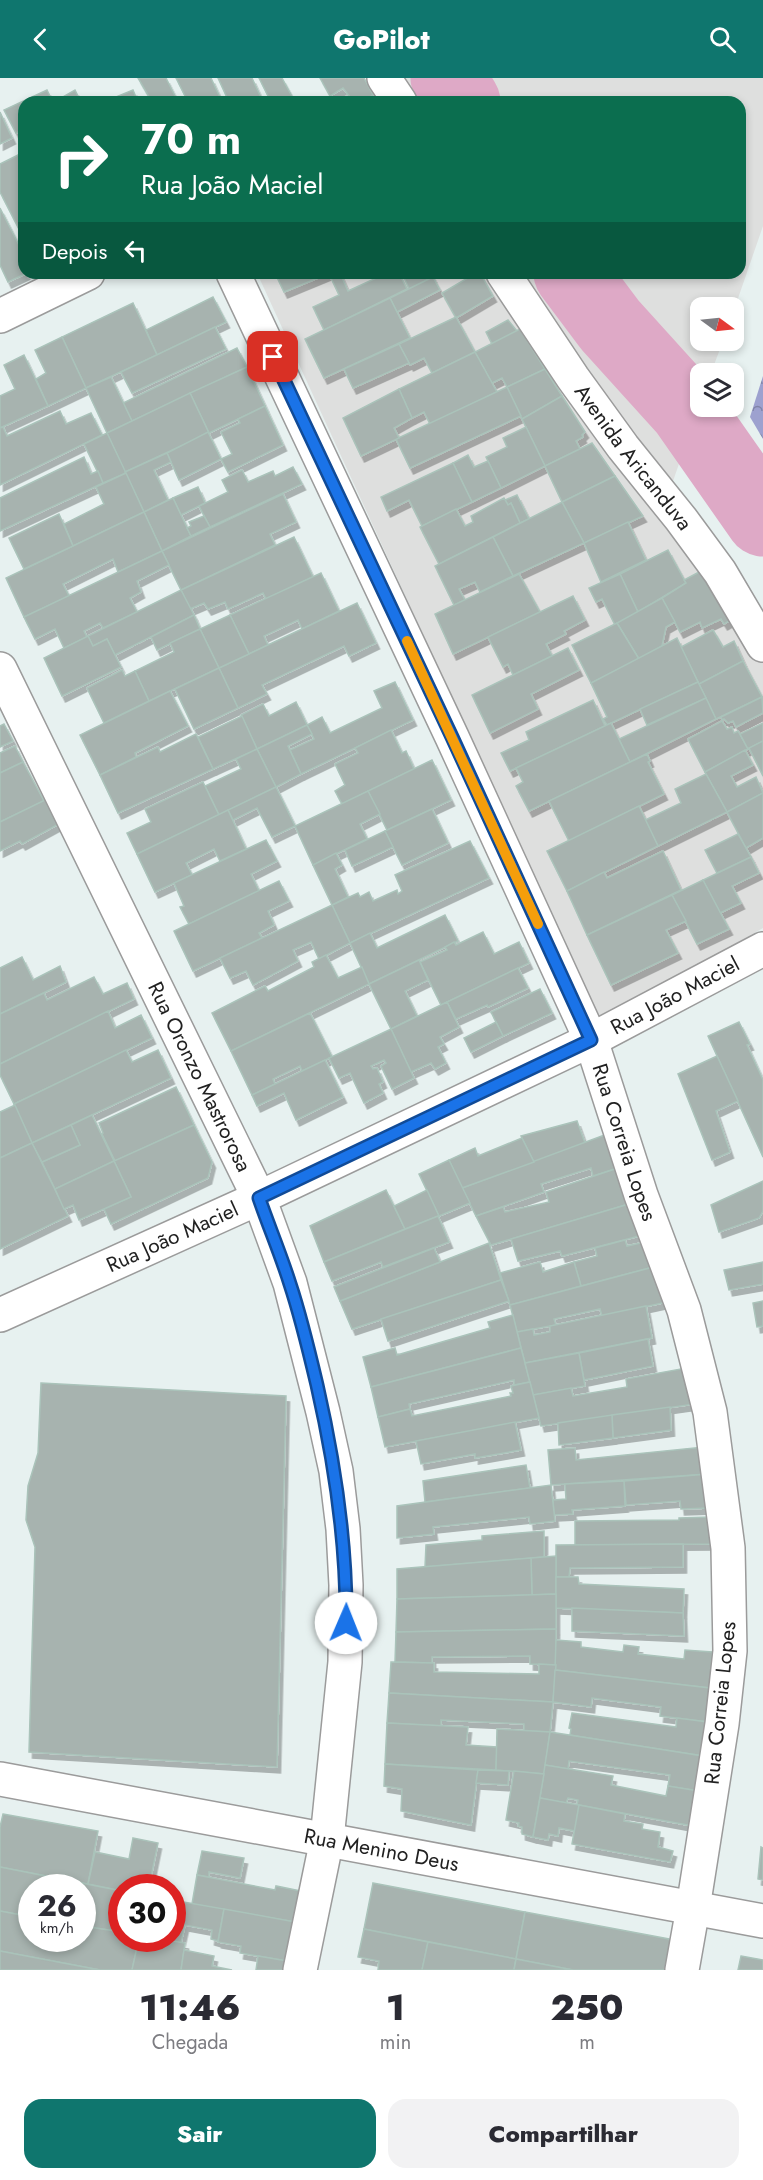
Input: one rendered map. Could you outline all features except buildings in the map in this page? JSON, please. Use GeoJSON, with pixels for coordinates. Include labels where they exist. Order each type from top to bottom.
{"type":"FeatureCollection","features":[{"type":"Feature","properties":{"kind":"street"},"geometry":{"type":"LineString","coordinates":[[384,78],[396,96]]}},
{"type":"Feature","properties":{"kind":"street"},"geometry":{"type":"LineString","coordinates":[[0,316],[76,279]]}},
{"type":"Feature","properties":{"kind":"street","name":"Rua Correia Lopes"},"geometry":{"type":"LineString","coordinates":[[236,279],[447,726],[591,1040],[641,1196],[684,1310],[710,1412],[728,1548],[730,1651],[722,1724],[682,1970]]}},
{"type":"Feature","properties":{"kind":"street","name":"Avenida Aricanduva"},"geometry":{"type":"LineString","coordinates":[[507,279],[586,396],[720,572],[763,645]]}},
{"type":"Feature","properties":{"kind":"street","name":"Rua Oronzo Mastrorosa"},"geometry":{"type":"LineString","coordinates":[[0,669],[259,1198],[290,1283],[308,1347],[336,1471],[343,1529],[346,1585],[345,1662],[327,1839],[300,1970]]}},
{"type":"Feature","properties":{"kind":"street","name":"Rua João Maciel"},"geometry":{"type":"LineString","coordinates":[[0,1315],[259,1198],[591,1040],[763,949]]}},
{"type":"Feature","properties":{"kind":"street","name":"Rua Menino Deus"},"geometry":{"type":"LineString","coordinates":[[0,1779],[763,1921]]}},
{"type":"Feature","properties":{"kind":"shaded area"},"geometry":{"type":"Polygon","coordinates":[[[373,78],[763,78],[763,226],[746,275],[746,96],[383,96],[373,78]]]}},
{"type":"Feature","properties":{"kind":"shaded area"},"geometry":{"type":"Polygon","coordinates":[[[260,279],[745,279],[738,297],[690,297],[690,351],[719,351],[715,363],[690,363],[690,417],[695,417],[672,484],[763,619],[763,928],[601,1022],[260,279]]]}},
{"type":"Feature","properties":{"kind":"green space"},"geometry":{"type":"Polygon","coordinates":[[[763,376],[763,439],[750,417],[763,376]]]}},
{"type":"Feature","properties":{"kind":"waterway"},"geometry":{"type":"LineString","coordinates":[[448,78],[459,96]]}},
{"type":"Feature","properties":{"kind":"waterway"},"geometry":{"type":"LineString","coordinates":[[576,279],[610,325],[686,409],[763,519]]}},
{"type":"Feature","properties":{"kind":"slow traffic"},"geometry":{"type":"LineString","coordinates":[[407,641],[538,924]]}},
{"type":"Feature","properties":{"kind":"route"},"geometry":{"type":"LineString","coordinates":[[273,357],[452,737],[591,1040],[259,1198],[290,1283],[308,1347],[336,1471],[343,1529],[346,1623]]}}]}
